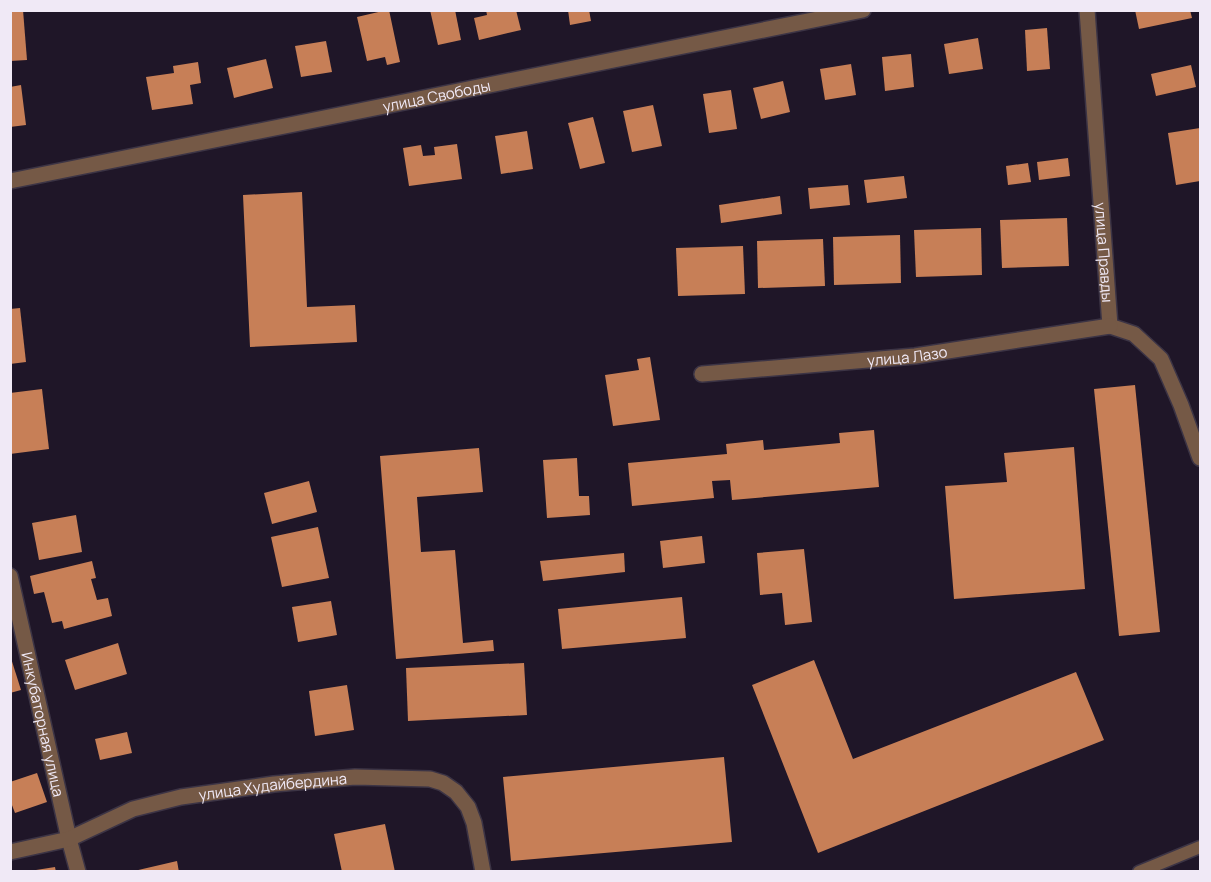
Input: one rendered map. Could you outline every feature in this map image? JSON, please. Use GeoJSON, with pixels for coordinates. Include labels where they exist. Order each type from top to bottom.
{"type":"FeatureCollection","features":[{"type":"Feature","properties":{"kind":"street","name":"улица Свободы"},"geometry":{"type":"LineString","coordinates":[[10,182],[863,10]]}},
{"type":"Feature","properties":{"kind":"street","name":"улица Правды"},"geometry":{"type":"LineString","coordinates":[[1088,10],[1110,326]]}},
{"type":"Feature","properties":{"kind":"street","name":"улица Лазо"},"geometry":{"type":"LineString","coordinates":[[702,374],[915,356],[1110,326]]}},
{"type":"Feature","properties":{"kind":"street"},"geometry":{"type":"LineString","coordinates":[[1110,326],[1134,334],[1161,359],[1200,458]]}},
{"type":"Feature","properties":{"kind":"street","name":"Инкубаторная улица"},"geometry":{"type":"LineString","coordinates":[[10,576],[78,872]]}},
{"type":"Feature","properties":{"kind":"street","name":"улица Худайбердина"},"geometry":{"type":"LineString","coordinates":[[10,852],[69,839],[133,808],[181,798],[274,784],[356,777],[430,778],[456,792],[468,807],[474,823],[483,872]]}},
{"type":"Feature","properties":{"kind":"lane"},"geometry":{"type":"LineString","coordinates":[[1139,872],[1200,847]]}},
{"type":"Feature","properties":{"kind":"building"},"geometry":{"type":"Polygon","coordinates":[[[10,10],[23,10],[27,60],[10,61],[10,10]]]}},
{"type":"Feature","properties":{"kind":"building"},"geometry":{"type":"Polygon","coordinates":[[[389,10],[400,62],[387,65],[385,57],[367,61],[357,17],[389,10]]]}},
{"type":"Feature","properties":{"kind":"building"},"geometry":{"type":"Polygon","coordinates":[[[430,10],[455,10],[461,40],[438,45],[430,10]]]}},
{"type":"Feature","properties":{"kind":"building"},"geometry":{"type":"Polygon","coordinates":[[[486,10],[516,10],[521,30],[479,40],[474,18],[487,15],[486,10]]]}},
{"type":"Feature","properties":{"kind":"building"},"geometry":{"type":"Polygon","coordinates":[[[568,10],[589,10],[591,21],[570,25],[568,10]]]}},
{"type":"Feature","properties":{"kind":"building"},"geometry":{"type":"Polygon","coordinates":[[[1135,10],[1190,10],[1192,18],[1139,29],[1135,10]]]}},
{"type":"Feature","properties":{"kind":"building"},"geometry":{"type":"Polygon","coordinates":[[[1047,28],[1050,69],[1027,71],[1025,30],[1047,28]]]}},
{"type":"Feature","properties":{"kind":"building"},"geometry":{"type":"Polygon","coordinates":[[[978,38],[983,69],[949,74],[944,44],[978,38]]]}},
{"type":"Feature","properties":{"kind":"building"},"geometry":{"type":"Polygon","coordinates":[[[326,41],[332,72],[301,77],[295,46],[326,41]]]}},
{"type":"Feature","properties":{"kind":"building"},"geometry":{"type":"Polygon","coordinates":[[[911,54],[914,87],[885,91],[882,57],[911,54]]]}},
{"type":"Feature","properties":{"kind":"building"},"geometry":{"type":"Polygon","coordinates":[[[266,59],[273,88],[234,98],[227,68],[266,59]]]}},
{"type":"Feature","properties":{"kind":"building"},"geometry":{"type":"Polygon","coordinates":[[[198,62],[201,83],[190,85],[193,104],[152,110],[146,77],[174,73],[173,66],[198,62]]]}},
{"type":"Feature","properties":{"kind":"building"},"geometry":{"type":"Polygon","coordinates":[[[851,64],[856,95],[825,100],[820,69],[851,64]]]}},
{"type":"Feature","properties":{"kind":"building"},"geometry":{"type":"Polygon","coordinates":[[[1191,65],[1196,87],[1156,96],[1151,74],[1191,65]]]}},
{"type":"Feature","properties":{"kind":"building"},"geometry":{"type":"Polygon","coordinates":[[[783,81],[790,112],[761,119],[753,88],[783,81]]]}},
{"type":"Feature","properties":{"kind":"building"},"geometry":{"type":"Polygon","coordinates":[[[21,85],[26,125],[10,127],[10,87],[21,85]]]}},
{"type":"Feature","properties":{"kind":"building"},"geometry":{"type":"Polygon","coordinates":[[[731,90],[737,129],[709,133],[703,94],[731,90]]]}},
{"type":"Feature","properties":{"kind":"building"},"geometry":{"type":"Polygon","coordinates":[[[653,105],[662,146],[632,152],[623,111],[653,105]]]}},
{"type":"Feature","properties":{"kind":"building"},"geometry":{"type":"Polygon","coordinates":[[[593,117],[605,163],[580,169],[568,123],[593,117]]]}},
{"type":"Feature","properties":{"kind":"building"},"geometry":{"type":"Polygon","coordinates":[[[1200,128],[1200,181],[1176,185],[1168,133],[1200,128]]]}},
{"type":"Feature","properties":{"kind":"building"},"geometry":{"type":"Polygon","coordinates":[[[527,131],[533,169],[501,174],[495,136],[527,131]]]}},
{"type":"Feature","properties":{"kind":"building"},"geometry":{"type":"Polygon","coordinates":[[[457,144],[462,179],[409,186],[403,148],[421,145],[423,156],[435,155],[434,147],[457,144]]]}},
{"type":"Feature","properties":{"kind":"building"},"geometry":{"type":"Polygon","coordinates":[[[1068,158],[1070,176],[1039,180],[1037,162],[1068,158]]]}},
{"type":"Feature","properties":{"kind":"building"},"geometry":{"type":"Polygon","coordinates":[[[1028,163],[1031,182],[1008,185],[1006,166],[1028,163]]]}},
{"type":"Feature","properties":{"kind":"building"},"geometry":{"type":"Polygon","coordinates":[[[904,176],[907,198],[867,203],[864,180],[904,176]]]}},
{"type":"Feature","properties":{"kind":"building"},"geometry":{"type":"Polygon","coordinates":[[[848,185],[850,205],[810,209],[808,188],[848,185]]]}},
{"type":"Feature","properties":{"kind":"building"},"geometry":{"type":"Polygon","coordinates":[[[302,192],[307,307],[355,305],[357,342],[250,347],[243,195],[302,192]]]}},
{"type":"Feature","properties":{"kind":"building"},"geometry":{"type":"Polygon","coordinates":[[[780,196],[782,214],[721,223],[719,205],[780,196]]]}},
{"type":"Feature","properties":{"kind":"building"},"geometry":{"type":"Polygon","coordinates":[[[1067,218],[1069,266],[1002,268],[1000,220],[1067,218]]]}},
{"type":"Feature","properties":{"kind":"building"},"geometry":{"type":"Polygon","coordinates":[[[981,228],[982,275],[916,277],[914,230],[981,228]]]}},
{"type":"Feature","properties":{"kind":"building"},"geometry":{"type":"Polygon","coordinates":[[[900,235],[901,283],[834,285],[833,237],[900,235]]]}},
{"type":"Feature","properties":{"kind":"building"},"geometry":{"type":"Polygon","coordinates":[[[823,239],[825,286],[758,288],[757,241],[823,239]]]}},
{"type":"Feature","properties":{"kind":"building"},"geometry":{"type":"Polygon","coordinates":[[[743,246],[745,294],[678,296],[676,248],[743,246]]]}},
{"type":"Feature","properties":{"kind":"building"},"geometry":{"type":"Polygon","coordinates":[[[20,308],[26,362],[10,364],[10,309],[20,308]]]}},
{"type":"Feature","properties":{"kind":"building"},"geometry":{"type":"Polygon","coordinates":[[[650,357],[660,420],[613,426],[605,375],[639,370],[637,359],[650,357]]]}},
{"type":"Feature","properties":{"kind":"building"},"geometry":{"type":"Polygon","coordinates":[[[1135,385],[1160,632],[1119,636],[1094,389],[1135,385]]]}},
{"type":"Feature","properties":{"kind":"building"},"geometry":{"type":"Polygon","coordinates":[[[42,389],[49,449],[10,454],[10,393],[42,389]]]}},
{"type":"Feature","properties":{"kind":"building"},"geometry":{"type":"Polygon","coordinates":[[[874,430],[879,487],[732,500],[730,480],[712,481],[714,498],[632,506],[628,463],[727,454],[726,444],[763,440],[764,450],[840,443],[839,433],[874,430]]]}},
{"type":"Feature","properties":{"kind":"building"},"geometry":{"type":"Polygon","coordinates":[[[1074,447],[1085,589],[954,599],[945,486],[1007,482],[1004,453],[1074,447]]]}},
{"type":"Feature","properties":{"kind":"building"},"geometry":{"type":"Polygon","coordinates":[[[479,448],[483,492],[417,497],[421,552],[455,550],[463,643],[493,640],[494,651],[396,659],[380,456],[479,448]]]}},
{"type":"Feature","properties":{"kind":"building"},"geometry":{"type":"Polygon","coordinates":[[[577,458],[579,496],[589,496],[590,515],[547,518],[543,460],[577,458]]]}},
{"type":"Feature","properties":{"kind":"building"},"geometry":{"type":"Polygon","coordinates":[[[309,481],[317,512],[272,524],[264,493],[309,481]]]}},
{"type":"Feature","properties":{"kind":"building"},"geometry":{"type":"Polygon","coordinates":[[[76,515],[82,552],[39,560],[32,523],[76,515]]]}},
{"type":"Feature","properties":{"kind":"building"},"geometry":{"type":"Polygon","coordinates":[[[318,527],[329,578],[282,587],[271,537],[318,527]]]}},
{"type":"Feature","properties":{"kind":"building"},"geometry":{"type":"Polygon","coordinates":[[[702,536],[705,563],[663,568],[660,541],[702,536]]]}},
{"type":"Feature","properties":{"kind":"building"},"geometry":{"type":"Polygon","coordinates":[[[804,549],[812,622],[785,625],[782,593],[760,595],[757,553],[804,549]]]}},
{"type":"Feature","properties":{"kind":"building"},"geometry":{"type":"Polygon","coordinates":[[[624,553],[625,572],[543,581],[540,561],[624,553]]]}},
{"type":"Feature","properties":{"kind":"building"},"geometry":{"type":"Polygon","coordinates":[[[92,561],[96,578],[91,579],[97,600],[108,598],[112,616],[64,629],[62,621],[52,623],[44,592],[34,594],[30,576],[92,561]]]}},
{"type":"Feature","properties":{"kind":"building"},"geometry":{"type":"Polygon","coordinates":[[[682,597],[686,638],[562,649],[558,609],[682,597]]]}},
{"type":"Feature","properties":{"kind":"building"},"geometry":{"type":"Polygon","coordinates":[[[331,601],[337,635],[298,642],[292,607],[331,601]]]}},
{"type":"Feature","properties":{"kind":"building"},"geometry":{"type":"Polygon","coordinates":[[[118,643],[127,674],[75,690],[65,660],[118,643]]]}},
{"type":"Feature","properties":{"kind":"building"},"geometry":{"type":"Polygon","coordinates":[[[10,655],[21,690],[10,693],[10,655]]]}},
{"type":"Feature","properties":{"kind":"building"},"geometry":{"type":"Polygon","coordinates":[[[814,660],[853,759],[1076,672],[1104,740],[818,853],[752,685],[814,660]]]}},
{"type":"Feature","properties":{"kind":"building"},"geometry":{"type":"Polygon","coordinates":[[[524,663],[527,715],[408,721],[406,668],[524,663]]]}},
{"type":"Feature","properties":{"kind":"building"},"geometry":{"type":"Polygon","coordinates":[[[347,685],[354,730],[315,736],[309,691],[347,685]]]}},
{"type":"Feature","properties":{"kind":"building"},"geometry":{"type":"Polygon","coordinates":[[[127,732],[132,753],[100,760],[95,739],[127,732]]]}},
{"type":"Feature","properties":{"kind":"building"},"geometry":{"type":"Polygon","coordinates":[[[724,757],[732,842],[511,861],[503,777],[724,757]]]}},
{"type":"Feature","properties":{"kind":"building"},"geometry":{"type":"Polygon","coordinates":[[[37,773],[47,802],[15,813],[10,800],[10,782],[37,773]]]}},
{"type":"Feature","properties":{"kind":"building"},"geometry":{"type":"Polygon","coordinates":[[[385,824],[395,872],[342,872],[334,834],[385,824]]]}},
{"type":"Feature","properties":{"kind":"building"},"geometry":{"type":"Polygon","coordinates":[[[177,861],[179,872],[134,872],[134,871],[177,861]]]}},
{"type":"Feature","properties":{"kind":"building"},"geometry":{"type":"Polygon","coordinates":[[[55,867],[56,872],[36,872],[36,870],[55,867]]]}}]}
